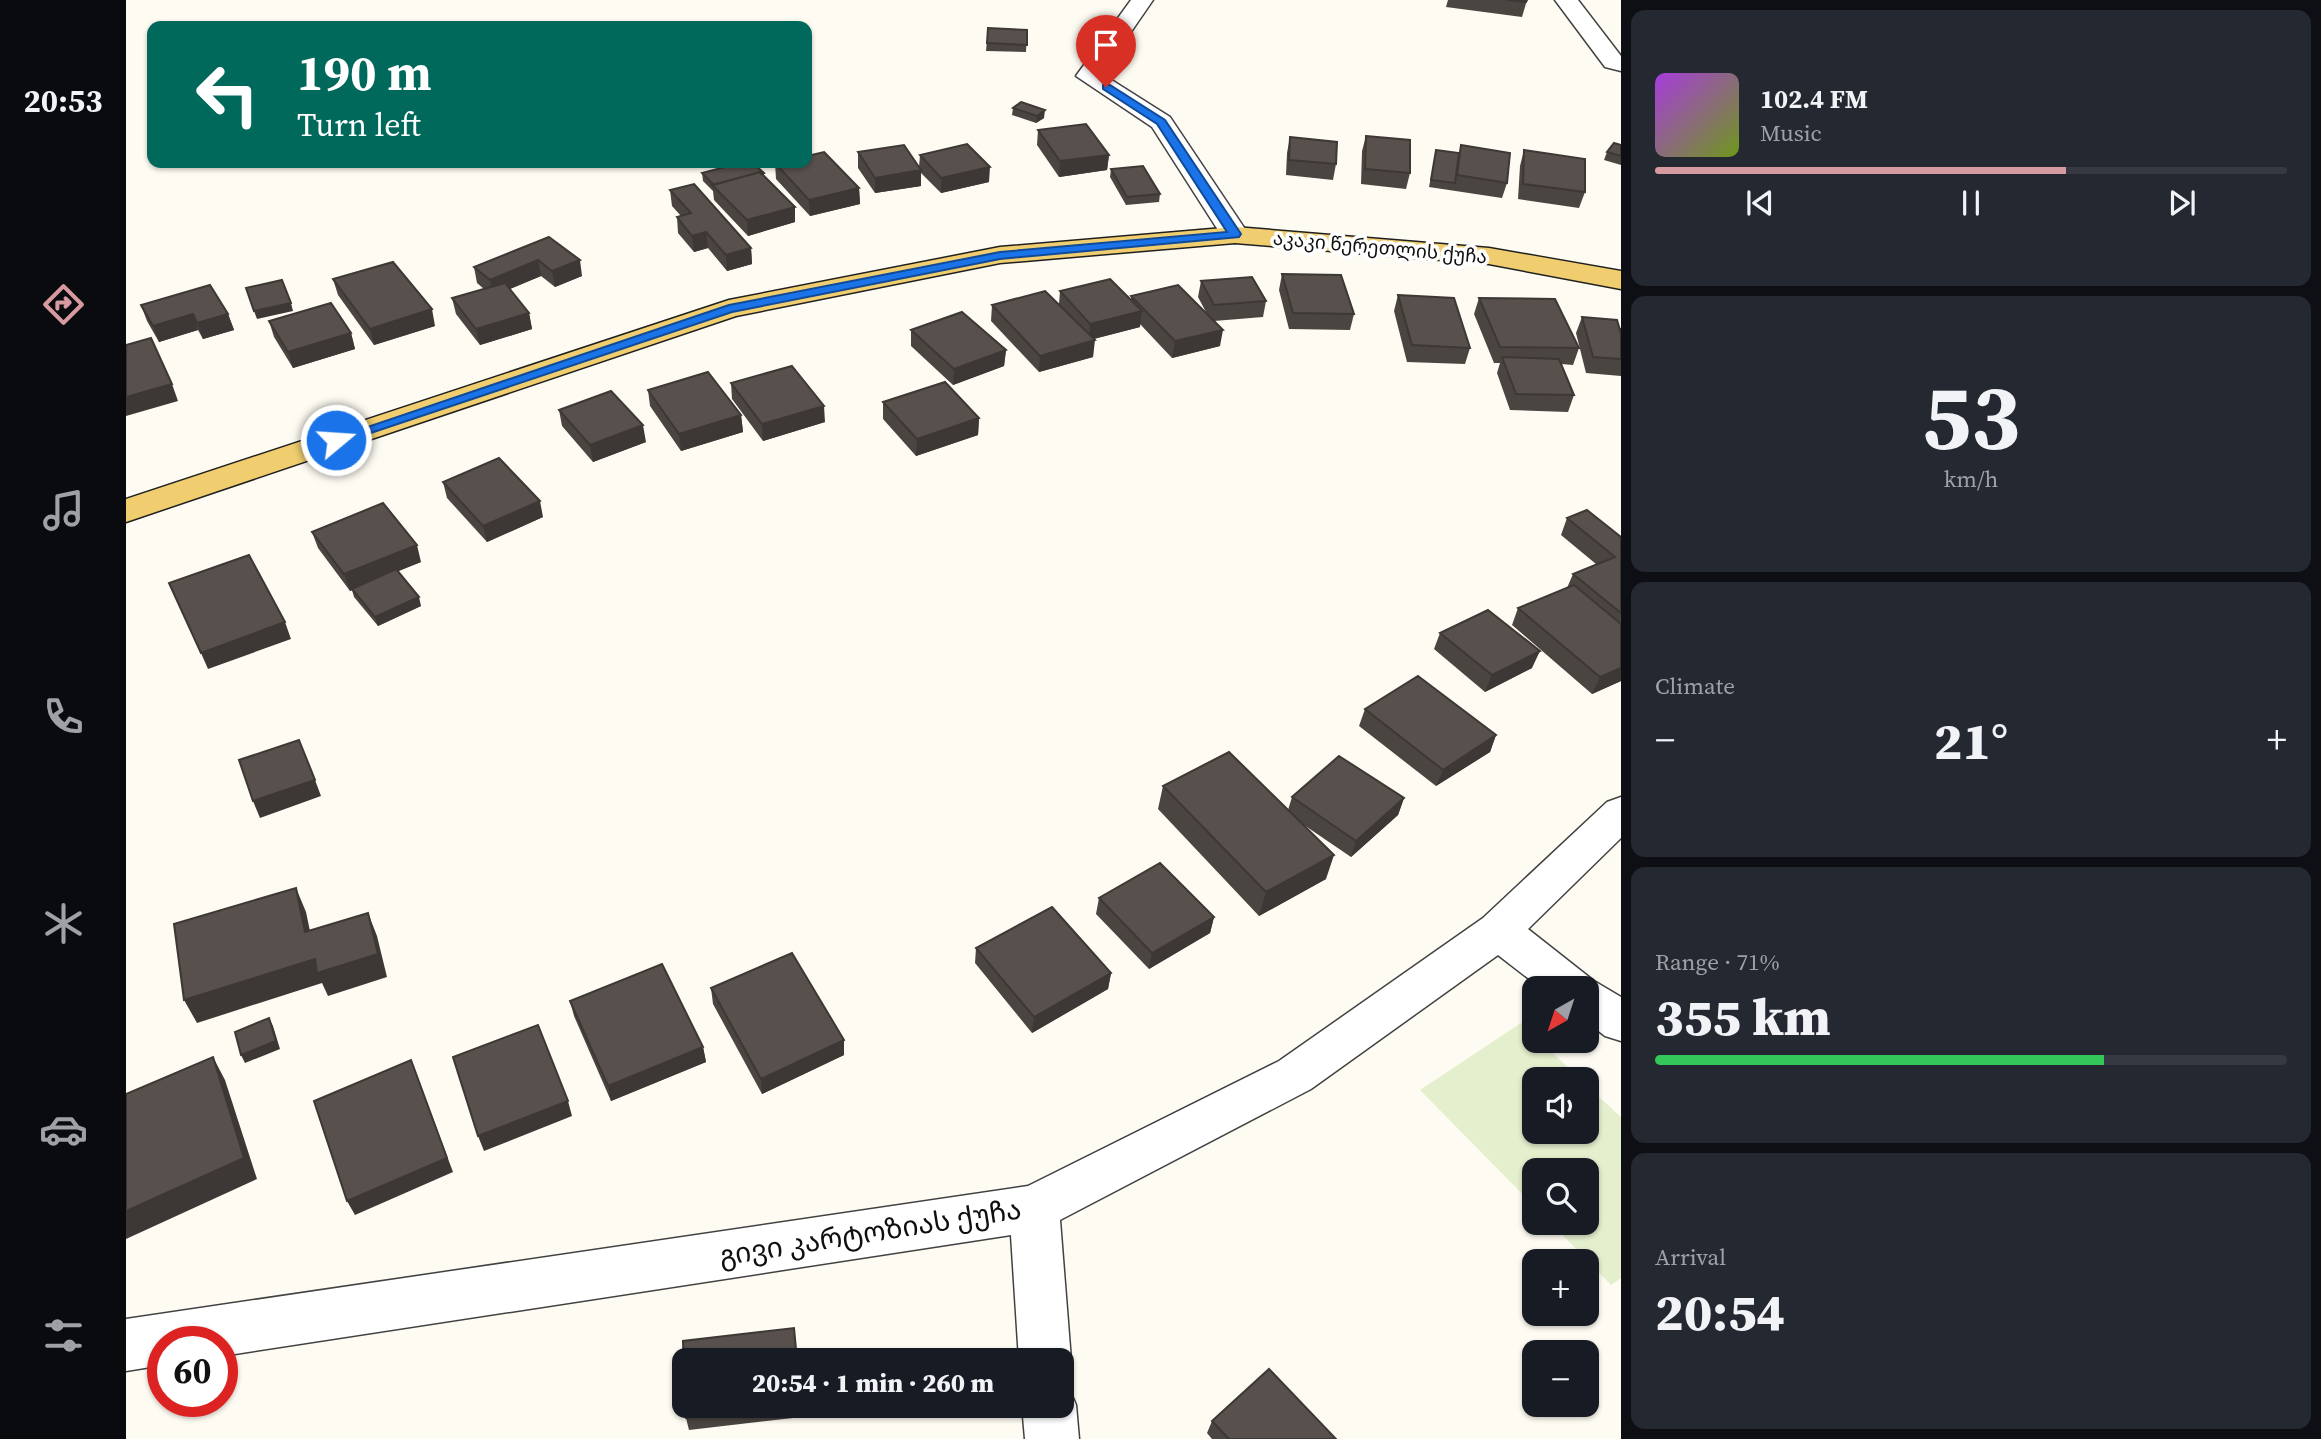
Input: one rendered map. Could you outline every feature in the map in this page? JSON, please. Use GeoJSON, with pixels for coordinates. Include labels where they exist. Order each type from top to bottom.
{"type":"FeatureCollection","features":[{"type":"Feature","properties":{"kind":"main road","name":"აკაკი წერეთლის ქუჩა"},"geometry":{"type":"LineString","coordinates":[[126,511],[729,309],[1000,255],[1235,234],[1489,256],[1621,280]]}},
{"type":"Feature","properties":{"kind":"street"},"geometry":{"type":"LineString","coordinates":[[1142,0],[1088,76],[1161,122],[1235,234]]}},
{"type":"Feature","properties":{"kind":"street"},"geometry":{"type":"LineString","coordinates":[[1566,0],[1613,62],[1621,64]]}},
{"type":"Feature","properties":{"kind":"street","name":"გივი კარტოზიას ქუჩა"},"geometry":{"type":"LineString","coordinates":[[126,1345],[1034,1208],[1295,1075],[1497,931],[1621,813]]}},
{"type":"Feature","properties":{"kind":"street"},"geometry":{"type":"LineString","coordinates":[[1497,931],[1558,976]]}},
{"type":"Feature","properties":{"kind":"street"},"geometry":{"type":"LineString","coordinates":[[1600,1007],[1621,1022]]}},
{"type":"Feature","properties":{"kind":"street"},"geometry":{"type":"LineString","coordinates":[[1034,1208],[1044,1348]]}},
{"type":"Feature","properties":{"kind":"street"},"geometry":{"type":"LineString","coordinates":[[1050,1418],[1052,1439]]}},
{"type":"Feature","properties":{"kind":"green space"},"geometry":{"type":"Polygon","coordinates":[[[1522,1024],[1522,1054],[1554,1054],[1567,1067],[1522,1067],[1522,1144],[1599,1144],[1599,1097],[1621,1117],[1621,1278],[1611,1285],[1599,1273],[1599,1249],[1576,1249],[1563,1235],[1599,1235],[1599,1158],[1522,1158],[1522,1194],[1420,1090],[1522,1024]]]}},
{"type":"Feature","properties":{"kind":"building"},"geometry":{"type":"Polygon","coordinates":[[[988,28],[1027,30],[1027,45],[987,43],[988,28]]]}},
{"type":"Feature","properties":{"kind":"building"},"geometry":{"type":"Polygon","coordinates":[[[1021,102],[1045,110],[1037,116],[1013,108],[1021,102]]]}},
{"type":"Feature","properties":{"kind":"building"},"geometry":{"type":"Polygon","coordinates":[[[1086,124],[1109,155],[1060,161],[1038,130],[1086,124]]]}},
{"type":"Feature","properties":{"kind":"building"},"geometry":{"type":"Polygon","coordinates":[[[1366,136],[1410,140],[1410,173],[1365,169],[1366,136]]]}},
{"type":"Feature","properties":{"kind":"building"},"geometry":{"type":"Polygon","coordinates":[[[1290,137],[1337,142],[1336,164],[1289,160],[1290,137]]]}},
{"type":"Feature","properties":{"kind":"building"},"geometry":{"type":"Polygon","coordinates":[[[1614,143],[1621,145],[1621,156],[1607,152],[1614,143]]]}},
{"type":"Feature","properties":{"kind":"building"},"geometry":{"type":"Polygon","coordinates":[[[967,144],[990,167],[941,178],[920,155],[967,144]]]}},
{"type":"Feature","properties":{"kind":"building"},"geometry":{"type":"Polygon","coordinates":[[[904,145],[921,170],[875,178],[858,152],[904,145]]]}},
{"type":"Feature","properties":{"kind":"building"},"geometry":{"type":"Polygon","coordinates":[[[1461,145],[1510,153],[1507,183],[1457,175],[1461,145]]]}},
{"type":"Feature","properties":{"kind":"building"},"geometry":{"type":"Polygon","coordinates":[[[1436,150],[1459,153],[1455,183],[1431,180],[1436,150]]]}},
{"type":"Feature","properties":{"kind":"building"},"geometry":{"type":"Polygon","coordinates":[[[1524,150],[1585,159],[1585,192],[1523,184],[1524,150]]]}},
{"type":"Feature","properties":{"kind":"building"},"geometry":{"type":"Polygon","coordinates":[[[824,152],[859,188],[809,200],[780,168],[812,168],[812,155],[824,152]]]}},
{"type":"Feature","properties":{"kind":"building"},"geometry":{"type":"Polygon","coordinates":[[[1143,166],[1160,194],[1127,197],[1111,169],[1143,166]]]}},
{"type":"Feature","properties":{"kind":"building"},"geometry":{"type":"Polygon","coordinates":[[[721,168],[758,168],[764,173],[714,185],[702,173],[721,168]]]}},
{"type":"Feature","properties":{"kind":"building"},"geometry":{"type":"Polygon","coordinates":[[[760,172],[795,207],[747,220],[712,185],[760,172]]]}},
{"type":"Feature","properties":{"kind":"building"},"geometry":{"type":"Polygon","coordinates":[[[694,184],[751,248],[726,255],[706,232],[692,236],[677,217],[691,213],[670,190],[694,184]]]}},
{"type":"Feature","properties":{"kind":"building"},"geometry":{"type":"Polygon","coordinates":[[[549,237],[580,260],[552,271],[538,260],[490,280],[474,267],[549,237]]]}},
{"type":"Feature","properties":{"kind":"building"},"geometry":{"type":"Polygon","coordinates":[[[393,262],[432,309],[370,329],[333,279],[393,262]]]}},
{"type":"Feature","properties":{"kind":"building"},"geometry":{"type":"Polygon","coordinates":[[[1282,274],[1341,275],[1354,314],[1293,313],[1282,274]]]}},
{"type":"Feature","properties":{"kind":"building"},"geometry":{"type":"Polygon","coordinates":[[[1252,277],[1266,301],[1214,305],[1201,281],[1252,277]]]}},
{"type":"Feature","properties":{"kind":"building"},"geometry":{"type":"Polygon","coordinates":[[[1110,279],[1142,311],[1090,324],[1060,291],[1110,279]]]}},
{"type":"Feature","properties":{"kind":"building"},"geometry":{"type":"Polygon","coordinates":[[[282,280],[291,303],[254,311],[246,288],[282,280]]]}},
{"type":"Feature","properties":{"kind":"building"},"geometry":{"type":"Polygon","coordinates":[[[505,283],[529,313],[476,329],[452,298],[505,283]]]}},
{"type":"Feature","properties":{"kind":"building"},"geometry":{"type":"Polygon","coordinates":[[[210,285],[228,314],[197,323],[193,314],[153,326],[141,305],[210,285]]]}},
{"type":"Feature","properties":{"kind":"building"},"geometry":{"type":"Polygon","coordinates":[[[1178,285],[1223,330],[1175,341],[1131,296],[1178,285]]]}},
{"type":"Feature","properties":{"kind":"building"},"geometry":{"type":"Polygon","coordinates":[[[1045,291],[1095,340],[1040,356],[992,305],[1045,291]]]}},
{"type":"Feature","properties":{"kind":"building"},"geometry":{"type":"Polygon","coordinates":[[[1398,295],[1454,298],[1470,348],[1412,345],[1398,295]]]}},
{"type":"Feature","properties":{"kind":"building"},"geometry":{"type":"Polygon","coordinates":[[[1479,298],[1555,299],[1579,348],[1500,347],[1479,298]]]}},
{"type":"Feature","properties":{"kind":"building"},"geometry":{"type":"Polygon","coordinates":[[[331,303],[351,333],[288,352],[269,321],[331,303]]]}},
{"type":"Feature","properties":{"kind":"building"},"geometry":{"type":"Polygon","coordinates":[[[962,312],[1006,350],[954,369],[911,330],[962,312]]]}},
{"type":"Feature","properties":{"kind":"building"},"geometry":{"type":"Polygon","coordinates":[[[1582,317],[1617,320],[1621,334],[1621,359],[1593,357],[1582,317]]]}},
{"type":"Feature","properties":{"kind":"building"},"geometry":{"type":"Polygon","coordinates":[[[151,338],[172,384],[126,397],[126,345],[151,338]]]}},
{"type":"Feature","properties":{"kind":"building"},"geometry":{"type":"Polygon","coordinates":[[[1502,357],[1559,359],[1574,395],[1516,394],[1502,357]]]}},
{"type":"Feature","properties":{"kind":"building"},"geometry":{"type":"Polygon","coordinates":[[[792,366],[824,406],[762,424],[731,383],[792,366]]]}},
{"type":"Feature","properties":{"kind":"building"},"geometry":{"type":"Polygon","coordinates":[[[708,372],[741,415],[679,434],[648,390],[708,372]]]}},
{"type":"Feature","properties":{"kind":"building"},"geometry":{"type":"Polygon","coordinates":[[[945,382],[979,418],[917,439],[883,402],[945,382]]]}},
{"type":"Feature","properties":{"kind":"building"},"geometry":{"type":"Polygon","coordinates":[[[611,391],[643,425],[590,445],[559,410],[611,391]]]}},
{"type":"Feature","properties":{"kind":"building"},"geometry":{"type":"Polygon","coordinates":[[[499,458],[540,501],[483,526],[443,482],[499,458]]]}},
{"type":"Feature","properties":{"kind":"building"},"geometry":{"type":"Polygon","coordinates":[[[383,503],[417,545],[344,574],[312,532],[383,503]]]}},
{"type":"Feature","properties":{"kind":"building"},"geometry":{"type":"Polygon","coordinates":[[[1587,510],[1621,537],[1621,613],[1573,574],[1615,557],[1567,518],[1587,510]]]}},
{"type":"Feature","properties":{"kind":"building"},"geometry":{"type":"Polygon","coordinates":[[[249,555],[285,622],[201,653],[169,583],[249,555]]]}},
{"type":"Feature","properties":{"kind":"building"},"geometry":{"type":"Polygon","coordinates":[[[396,569],[419,597],[375,617],[352,589],[396,569]]]}},
{"type":"Feature","properties":{"kind":"building"},"geometry":{"type":"Polygon","coordinates":[[[1574,585],[1621,624],[1621,668],[1600,677],[1518,608],[1574,585]]]}},
{"type":"Feature","properties":{"kind":"building"},"geometry":{"type":"Polygon","coordinates":[[[1488,610],[1540,651],[1492,675],[1440,633],[1488,610]]]}},
{"type":"Feature","properties":{"kind":"building"},"geometry":{"type":"Polygon","coordinates":[[[1418,676],[1496,735],[1443,770],[1365,709],[1418,676]]]}},
{"type":"Feature","properties":{"kind":"building"},"geometry":{"type":"Polygon","coordinates":[[[299,740],[315,780],[253,801],[239,760],[299,740]]]}},
{"type":"Feature","properties":{"kind":"building"},"geometry":{"type":"Polygon","coordinates":[[[1229,752],[1334,855],[1266,892],[1163,786],[1229,752]]]}},
{"type":"Feature","properties":{"kind":"building"},"geometry":{"type":"Polygon","coordinates":[[[1339,756],[1404,798],[1356,841],[1292,797],[1339,756]]]}},
{"type":"Feature","properties":{"kind":"building"},"geometry":{"type":"Polygon","coordinates":[[[1160,863],[1214,917],[1152,953],[1099,898],[1160,863]]]}},
{"type":"Feature","properties":{"kind":"building"},"geometry":{"type":"Polygon","coordinates":[[[296,888],[305,932],[368,913],[378,954],[317,973],[315,959],[184,1000],[174,924],[296,888]]]}},
{"type":"Feature","properties":{"kind":"building"},"geometry":{"type":"Polygon","coordinates":[[[1052,907],[1111,973],[1034,1017],[976,948],[1052,907]]]}},
{"type":"Feature","properties":{"kind":"building"},"geometry":{"type":"Polygon","coordinates":[[[792,953],[844,1040],[761,1079],[711,988],[792,953]]]}},
{"type":"Feature","properties":{"kind":"building"},"geometry":{"type":"Polygon","coordinates":[[[662,964],[703,1047],[608,1086],[570,1001],[662,964]]]}},
{"type":"Feature","properties":{"kind":"building"},"geometry":{"type":"Polygon","coordinates":[[[269,1018],[276,1041],[241,1055],[235,1032],[269,1018]]]}},
{"type":"Feature","properties":{"kind":"building"},"geometry":{"type":"Polygon","coordinates":[[[538,1025],[568,1101],[478,1136],[453,1057],[538,1025]]]}},
{"type":"Feature","properties":{"kind":"building"},"geometry":{"type":"Polygon","coordinates":[[[213,1057],[244,1158],[126,1211],[126,1094],[213,1057]]]}},
{"type":"Feature","properties":{"kind":"building"},"geometry":{"type":"Polygon","coordinates":[[[411,1060],[447,1158],[347,1201],[314,1101],[411,1060]]]}},
{"type":"Feature","properties":{"kind":"building"},"geometry":{"type":"Polygon","coordinates":[[[794,1328],[796,1348],[683,1348],[683,1341],[794,1328]]]}},
{"type":"Feature","properties":{"kind":"building"},"geometry":{"type":"Polygon","coordinates":[[[1269,1369],[1336,1439],[1229,1439],[1212,1421],[1269,1369]]]}},
{"type":"Feature","properties":{"kind":"route"},"geometry":{"type":"LineString","coordinates":[[336,440],[729,309],[1000,255],[1235,234],[1161,122],[1106,87]]}}]}
